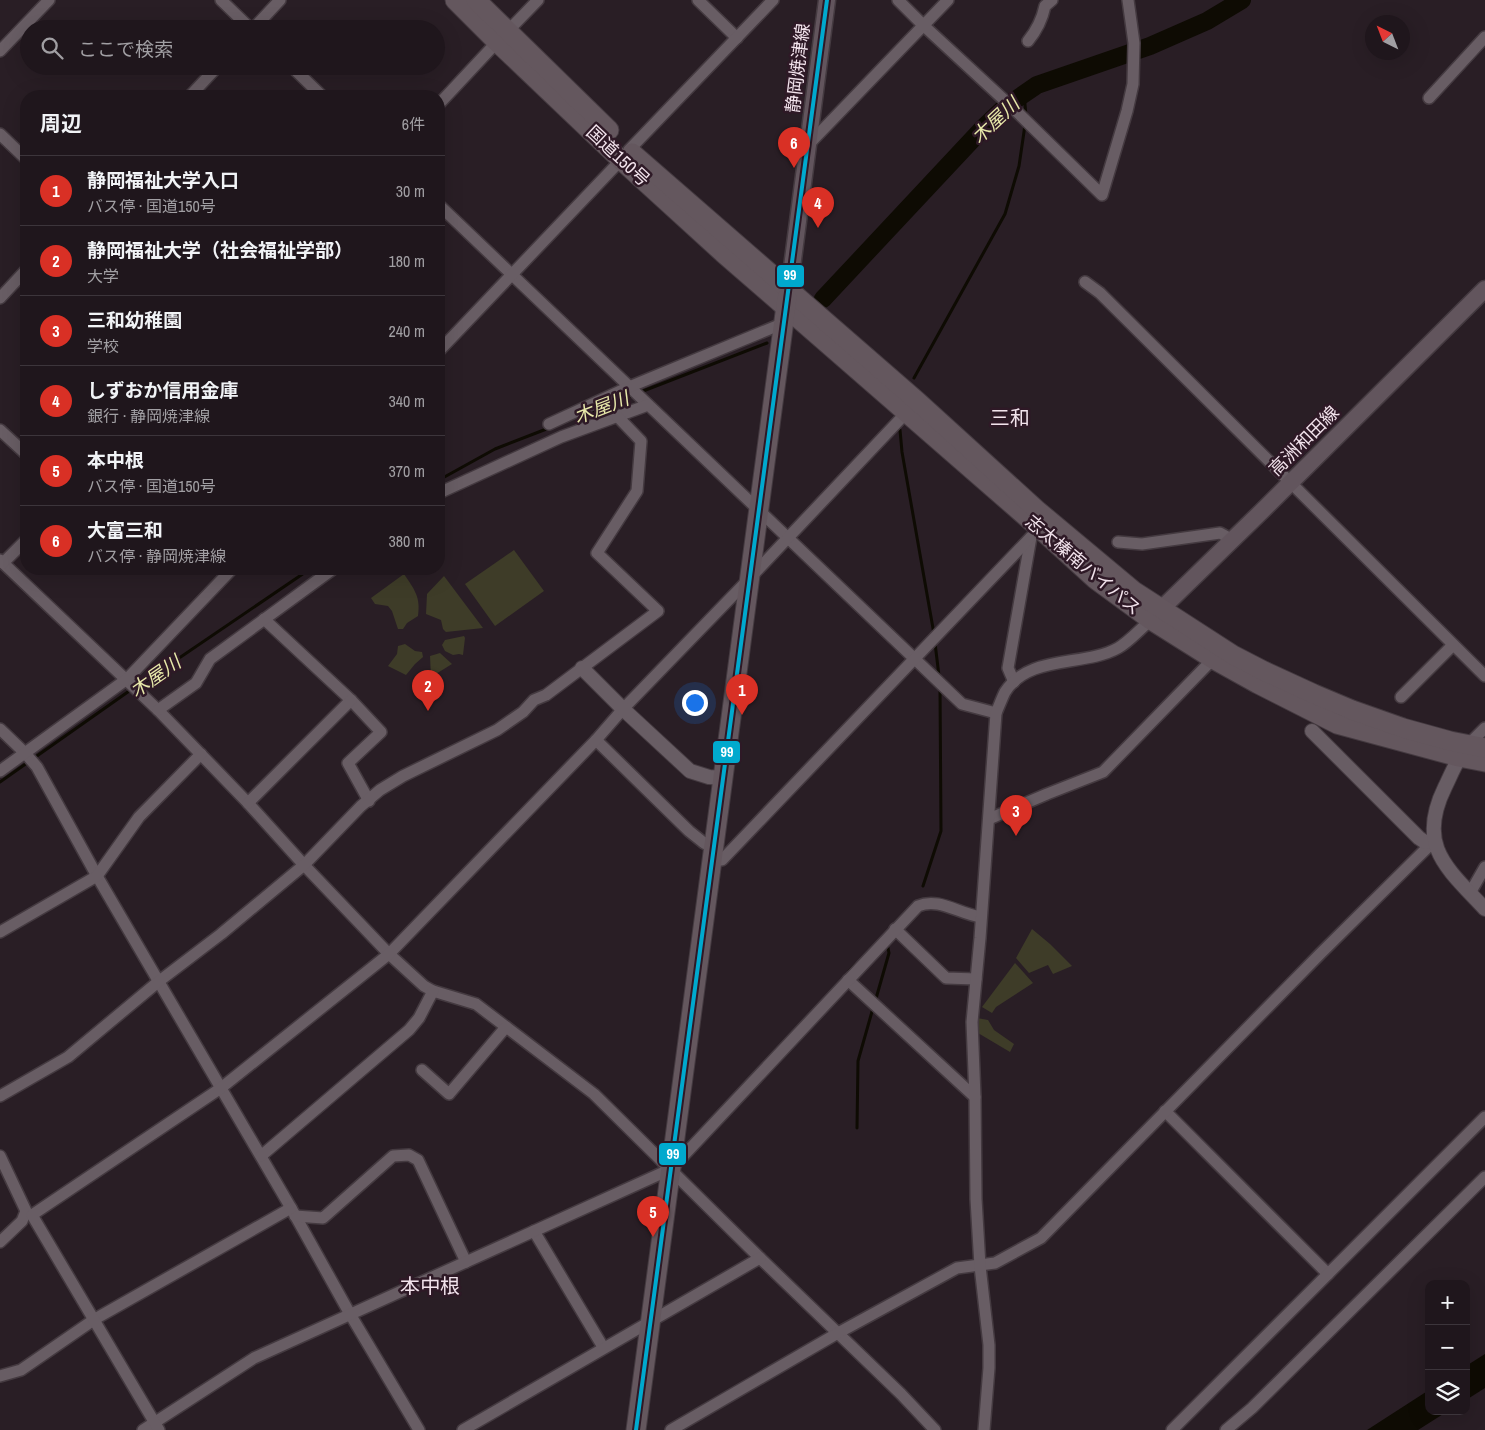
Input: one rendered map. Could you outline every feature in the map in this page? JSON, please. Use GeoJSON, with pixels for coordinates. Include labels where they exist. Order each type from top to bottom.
{"type":"FeatureCollection","features":[{"type":"Feature","properties":{"kind":"highway","name":"国道150号"},"geometry":{"type":"LineString","coordinates":[[455,0],[502,37],[786,307]]}},
{"type":"Feature","properties":{"kind":"highway","name":"国道150号"},"geometry":{"type":"LineString","coordinates":[[476,0],[502,37]]}},
{"type":"Feature","properties":{"kind":"highway","name":"志太榛南バイパス"},"geometry":{"type":"LineString","coordinates":[[786,307],[906,413],[1034,533],[1094,579],[1264,671],[1352,710],[1471,750],[1485,762]]}},
{"type":"Feature","properties":{"kind":"highway","name":"志太榛南バイパス"},"geometry":{"type":"LineString","coordinates":[[786,307],[1074,542],[1134,592],[1156,614],[1213,659],[1337,724],[1471,750]]}},
{"type":"Feature","properties":{"kind":"highway"},"geometry":{"type":"LineString","coordinates":[[636,1430],[786,307]]}},
{"type":"Feature","properties":{"kind":"main road","name":"静岡焼津線"},"geometry":{"type":"LineString","coordinates":[[786,307],[827,0]]}},
{"type":"Feature","properties":{"kind":"main road","name":"高洲和田線"},"geometry":{"type":"LineString","coordinates":[[1156,614],[1290,484],[1485,289]]}},
{"type":"Feature","properties":{"kind":"street"},"geometry":{"type":"LineString","coordinates":[[30,20],[49,0]]}},
{"type":"Feature","properties":{"kind":"street"},"geometry":{"type":"LineString","coordinates":[[221,0],[242,20]]}},
{"type":"Feature","properties":{"kind":"street"},"geometry":{"type":"LineString","coordinates":[[261,20],[280,0]]}},
{"type":"Feature","properties":{"kind":"street"},"geometry":{"type":"LineString","coordinates":[[445,98],[538,0]]}},
{"type":"Feature","properties":{"kind":"street"},"geometry":{"type":"LineString","coordinates":[[698,0],[737,38]]}},
{"type":"Feature","properties":{"kind":"street"},"geometry":{"type":"LineString","coordinates":[[445,345],[773,0]]}},
{"type":"Feature","properties":{"kind":"street"},"geometry":{"type":"LineString","coordinates":[[898,0],[1102,194],[1127,111],[1133,84],[1134,43],[1128,0]]}},
{"type":"Feature","properties":{"kind":"street"},"geometry":{"type":"LineString","coordinates":[[809,144],[948,0]]}},
{"type":"Feature","properties":{"kind":"street"},"geometry":{"type":"LineString","coordinates":[[1028,41],[1037,29],[1045,6],[1052,0]]}},
{"type":"Feature","properties":{"kind":"street"},"geometry":{"type":"LineString","coordinates":[[0,51],[20,30]]}},
{"type":"Feature","properties":{"kind":"street"},"geometry":{"type":"LineString","coordinates":[[1429,98],[1485,37]]}},
{"type":"Feature","properties":{"kind":"street"},"geometry":{"type":"LineString","coordinates":[[196,90],[210,75]]}},
{"type":"Feature","properties":{"kind":"street"},"geometry":{"type":"LineString","coordinates":[[300,75],[316,90]]}},
{"type":"Feature","properties":{"kind":"street"},"geometry":{"type":"LineString","coordinates":[[0,134],[20,153]]}},
{"type":"Feature","properties":{"kind":"street"},"geometry":{"type":"LineString","coordinates":[[445,211],[962,704],[996,713]]}},
{"type":"Feature","properties":{"kind":"street"},"geometry":{"type":"LineString","coordinates":[[0,298],[20,276]]}},
{"type":"Feature","properties":{"kind":"street"},"geometry":{"type":"LineString","coordinates":[[1085,282],[1100,293],[1485,676]]}},
{"type":"Feature","properties":{"kind":"street"},"geometry":{"type":"LineString","coordinates":[[549,424],[629,387],[786,307]]}},
{"type":"Feature","properties":{"kind":"street"},"geometry":{"type":"LineString","coordinates":[[445,490],[561,437],[648,405]]}},
{"type":"Feature","properties":{"kind":"street"},"geometry":{"type":"LineString","coordinates":[[0,1242],[28,1215],[221,1088],[389,954],[596,740],[623,708],[749,579],[906,413]]}},
{"type":"Feature","properties":{"kind":"street"},"geometry":{"type":"LineString","coordinates":[[0,1096],[68,1057],[158,982],[222,934],[304,865],[361,806],[380,790],[403,776],[497,730],[523,712],[534,700],[546,696],[658,611],[598,553],[637,491],[641,441],[618,417]]}},
{"type":"Feature","properties":{"kind":"street"},"geometry":{"type":"LineString","coordinates":[[0,430],[20,448]]}},
{"type":"Feature","properties":{"kind":"street"},"geometry":{"type":"LineString","coordinates":[[1118,542],[1142,544],[1220,532],[1233,540]]}},
{"type":"Feature","properties":{"kind":"street"},"geometry":{"type":"LineString","coordinates":[[1014,682],[1008,668],[1034,533]]}},
{"type":"Feature","properties":{"kind":"street"},"geometry":{"type":"LineString","coordinates":[[596,740],[689,831],[722,860],[1034,533]]}},
{"type":"Feature","properties":{"kind":"street"},"geometry":{"type":"LineString","coordinates":[[20,546],[2,562],[158,710],[389,954],[424,986],[433,991],[476,1004],[594,1094],[936,1430]]}},
{"type":"Feature","properties":{"kind":"street"},"geometry":{"type":"LineString","coordinates":[[0,771],[127,679],[226,575]]}},
{"type":"Feature","properties":{"kind":"street"},"geometry":{"type":"LineString","coordinates":[[158,710],[196,683],[210,659],[325,575]]}},
{"type":"Feature","properties":{"kind":"street"},"geometry":{"type":"LineString","coordinates":[[984,1430],[989,1345],[980,1266],[976,1199],[972,1022],[996,713],[1006,692],[1014,682],[1026,673],[1046,666],[1094,657],[1119,647],[1156,614]]}},
{"type":"Feature","properties":{"kind":"street"},"geometry":{"type":"LineString","coordinates":[[264,619],[351,700],[382,732],[348,762],[368,801]]}},
{"type":"Feature","properties":{"kind":"street"},"geometry":{"type":"LineString","coordinates":[[1401,697],[1453,645]]}},
{"type":"Feature","properties":{"kind":"street"},"geometry":{"type":"LineString","coordinates":[[989,819],[1104,772],[1213,659]]}},
{"type":"Feature","properties":{"kind":"street"},"geometry":{"type":"LineString","coordinates":[[582,668],[690,771],[709,777],[724,778]]}},
{"type":"Feature","properties":{"kind":"street"},"geometry":{"type":"LineString","coordinates":[[248,803],[351,700]]}},
{"type":"Feature","properties":{"kind":"street"},"geometry":{"type":"LineString","coordinates":[[1485,728],[1437,803],[1433,818],[1434,841],[1438,852],[1446,865],[1485,909]]}},
{"type":"Feature","properties":{"kind":"street"},"geometry":{"type":"LineString","coordinates":[[0,729],[25,753],[37,768],[158,982],[419,1430]]}},
{"type":"Feature","properties":{"kind":"street"},"geometry":{"type":"LineString","coordinates":[[1312,731],[1419,838],[1425,842],[1434,841]]}},
{"type":"Feature","properties":{"kind":"street"},"geometry":{"type":"LineString","coordinates":[[0,932],[97,876],[139,817],[201,754]]}},
{"type":"Feature","properties":{"kind":"street"},"geometry":{"type":"LineString","coordinates":[[671,1430],[838,1333],[957,1268],[995,1263],[1041,1238],[1434,841]]}},
{"type":"Feature","properties":{"kind":"street"},"geometry":{"type":"LineString","coordinates":[[1470,893],[1485,867]]}},
{"type":"Feature","properties":{"kind":"street"},"geometry":{"type":"LineString","coordinates":[[143,1430],[157,1426],[254,1358],[671,1169],[918,906],[926,903],[939,904],[970,916],[981,917]]}},
{"type":"Feature","properties":{"kind":"street"},"geometry":{"type":"LineString","coordinates":[[895,930],[946,978],[976,979]]}},
{"type":"Feature","properties":{"kind":"street"},"geometry":{"type":"LineString","coordinates":[[848,980],[975,1097]]}},
{"type":"Feature","properties":{"kind":"street"},"geometry":{"type":"LineString","coordinates":[[261,1156],[409,1030],[419,1018],[433,991]]}},
{"type":"Feature","properties":{"kind":"street"},"geometry":{"type":"LineString","coordinates":[[422,1070],[449,1094],[506,1027]]}},
{"type":"Feature","properties":{"kind":"street"},"geometry":{"type":"LineString","coordinates":[[1165,1111],[1328,1274]]}},
{"type":"Feature","properties":{"kind":"street"},"geometry":{"type":"LineString","coordinates":[[1172,1430],[1485,1117]]}},
{"type":"Feature","properties":{"kind":"street"},"geometry":{"type":"LineString","coordinates":[[0,1376],[21,1370],[95,1319],[293,1212],[323,1218],[393,1156],[409,1155],[418,1160],[466,1262]]}},
{"type":"Feature","properties":{"kind":"street"},"geometry":{"type":"LineString","coordinates":[[0,1156],[28,1215],[95,1319],[157,1426]]}},
{"type":"Feature","properties":{"kind":"street"},"geometry":{"type":"LineString","coordinates":[[1226,1430],[1252,1408],[1485,1177]]}},
{"type":"Feature","properties":{"kind":"street"},"geometry":{"type":"LineString","coordinates":[[534,1231],[603,1348]]}},
{"type":"Feature","properties":{"kind":"street"},"geometry":{"type":"LineString","coordinates":[[463,1430],[651,1319],[760,1258]]}},
{"type":"Feature","properties":{"kind":"shaded area"},"geometry":{"type":"Polygon","coordinates":[[[514,550],[544,591],[495,626],[465,584],[514,550]]]}},
{"type":"Feature","properties":{"kind":"shaded area"},"geometry":{"type":"Polygon","coordinates":[[[405,575],[418,598],[418,616],[407,623],[403,629],[398,629],[392,611],[388,606],[375,604],[371,598],[405,575]]]}},
{"type":"Feature","properties":{"kind":"shaded area"},"geometry":{"type":"Polygon","coordinates":[[[444,576],[483,628],[446,632],[443,629],[441,620],[426,614],[427,594],[444,576]]]}},
{"type":"Feature","properties":{"kind":"shaded area"},"geometry":{"type":"Polygon","coordinates":[[[464,636],[463,655],[453,655],[445,651],[442,645],[445,640],[464,636]]]}},
{"type":"Feature","properties":{"kind":"shaded area"},"geometry":{"type":"Polygon","coordinates":[[[405,644],[415,651],[422,652],[423,657],[406,675],[388,666],[397,654],[398,646],[405,644]]]}},
{"type":"Feature","properties":{"kind":"shaded area"},"geometry":{"type":"Polygon","coordinates":[[[440,653],[452,664],[431,677],[430,656],[440,653]]]}},
{"type":"Feature","properties":{"kind":"shaded area"},"geometry":{"type":"Polygon","coordinates":[[[1032,929],[1072,966],[1053,974],[1048,965],[1029,973],[1016,958],[1032,929]]]}},
{"type":"Feature","properties":{"kind":"shaded area"},"geometry":{"type":"Polygon","coordinates":[[[1015,963],[1033,983],[996,1007],[992,1013],[982,1007],[1015,963]]]}},
{"type":"Feature","properties":{"kind":"shaded area"},"geometry":{"type":"Polygon","coordinates":[[[977,1018],[988,1020],[994,1030],[1014,1044],[1010,1052],[978,1033],[977,1018]]]}},
{"type":"Feature","properties":{"kind":"shaded area"},"geometry":{"type":"Polygon","coordinates":[[[1485,1354],[1485,1388],[1470,1397],[1470,1370],[1470,1363],[1485,1354]]]}},
{"type":"Feature","properties":{"kind":"shaded area"},"geometry":{"type":"Polygon","coordinates":[[[1425,1393],[1425,1415],[1442,1415],[1418,1430],[1367,1430],[1425,1393]]]}},
{"type":"Feature","properties":{"kind":"waterway","name":"木屋川"},"geometry":{"type":"LineString","coordinates":[[823,299],[1005,107],[1037,85],[1150,46],[1207,21],[1242,0]]}},
{"type":"Feature","properties":{"kind":"waterway"},"geometry":{"type":"LineString","coordinates":[[1024,93],[1026,116]]}},
{"type":"Feature","properties":{"kind":"waterway"},"geometry":{"type":"LineString","coordinates":[[914,378],[1005,214],[1019,166],[1025,125]]}},
{"type":"Feature","properties":{"kind":"waterway","name":"木屋川"},"geometry":{"type":"LineString","coordinates":[[638,393],[767,343]]}},
{"type":"Feature","properties":{"kind":"waterway","name":"木屋川"},"geometry":{"type":"LineString","coordinates":[[580,416],[633,395]]}},
{"type":"Feature","properties":{"kind":"waterway","name":"木屋川"},"geometry":{"type":"LineString","coordinates":[[445,477],[495,449],[549,428]]}},
{"type":"Feature","properties":{"kind":"waterway"},"geometry":{"type":"LineString","coordinates":[[900,430],[902,452],[934,634]]}},
{"type":"Feature","properties":{"kind":"waterway","name":"木屋川"},"geometry":{"type":"LineString","coordinates":[[138,686],[301,575]]}},
{"type":"Feature","properties":{"kind":"waterway"},"geometry":{"type":"LineString","coordinates":[[935,643],[939,676]]}},
{"type":"Feature","properties":{"kind":"waterway"},"geometry":{"type":"LineString","coordinates":[[923,886],[941,831],[940,687]]}},
{"type":"Feature","properties":{"kind":"waterway","name":"木屋川"},"geometry":{"type":"LineString","coordinates":[[0,782],[132,689]]}},
{"type":"Feature","properties":{"kind":"waterway"},"geometry":{"type":"LineString","coordinates":[[875,1002],[889,953],[887,943]]}},
{"type":"Feature","properties":{"kind":"waterway"},"geometry":{"type":"LineString","coordinates":[[849,971],[856,964]]}},
{"type":"Feature","properties":{"kind":"waterway"},"geometry":{"type":"LineString","coordinates":[[857,1128],[858,1061],[873,1008]]}},
{"type":"Feature","properties":{"kind":"transit line","name":"99"},"geometry":{"type":"LineString","coordinates":[[636,1430],[827,0]]}},
{"type":"Feature","properties":{"kind":"place","name":"大富三和"},"geometry":{"type":"Point","coordinates":[794,168]}},
{"type":"Feature","properties":{"kind":"place","name":"しずおか信用金庫"},"geometry":{"type":"Point","coordinates":[818,228]}},
{"type":"Feature","properties":{"kind":"place","name":"静岡福祉大学（社会福祉学部）"},"geometry":{"type":"Point","coordinates":[428,711]}},
{"type":"Feature","properties":{"kind":"place","name":"静岡福祉大学入口"},"geometry":{"type":"Point","coordinates":[742,715]}},
{"type":"Feature","properties":{"kind":"place","name":"三和幼稚園"},"geometry":{"type":"Point","coordinates":[1016,836]}},
{"type":"Feature","properties":{"kind":"place","name":"本中根"},"geometry":{"type":"Point","coordinates":[653,1237]}},
{"type":"Feature","properties":{"kind":"district","name":"三和"},"geometry":{"type":"Point","coordinates":[1010,418]}},
{"type":"Feature","properties":{"kind":"district","name":"本中根"},"geometry":{"type":"Point","coordinates":[430,1286]}}]}
